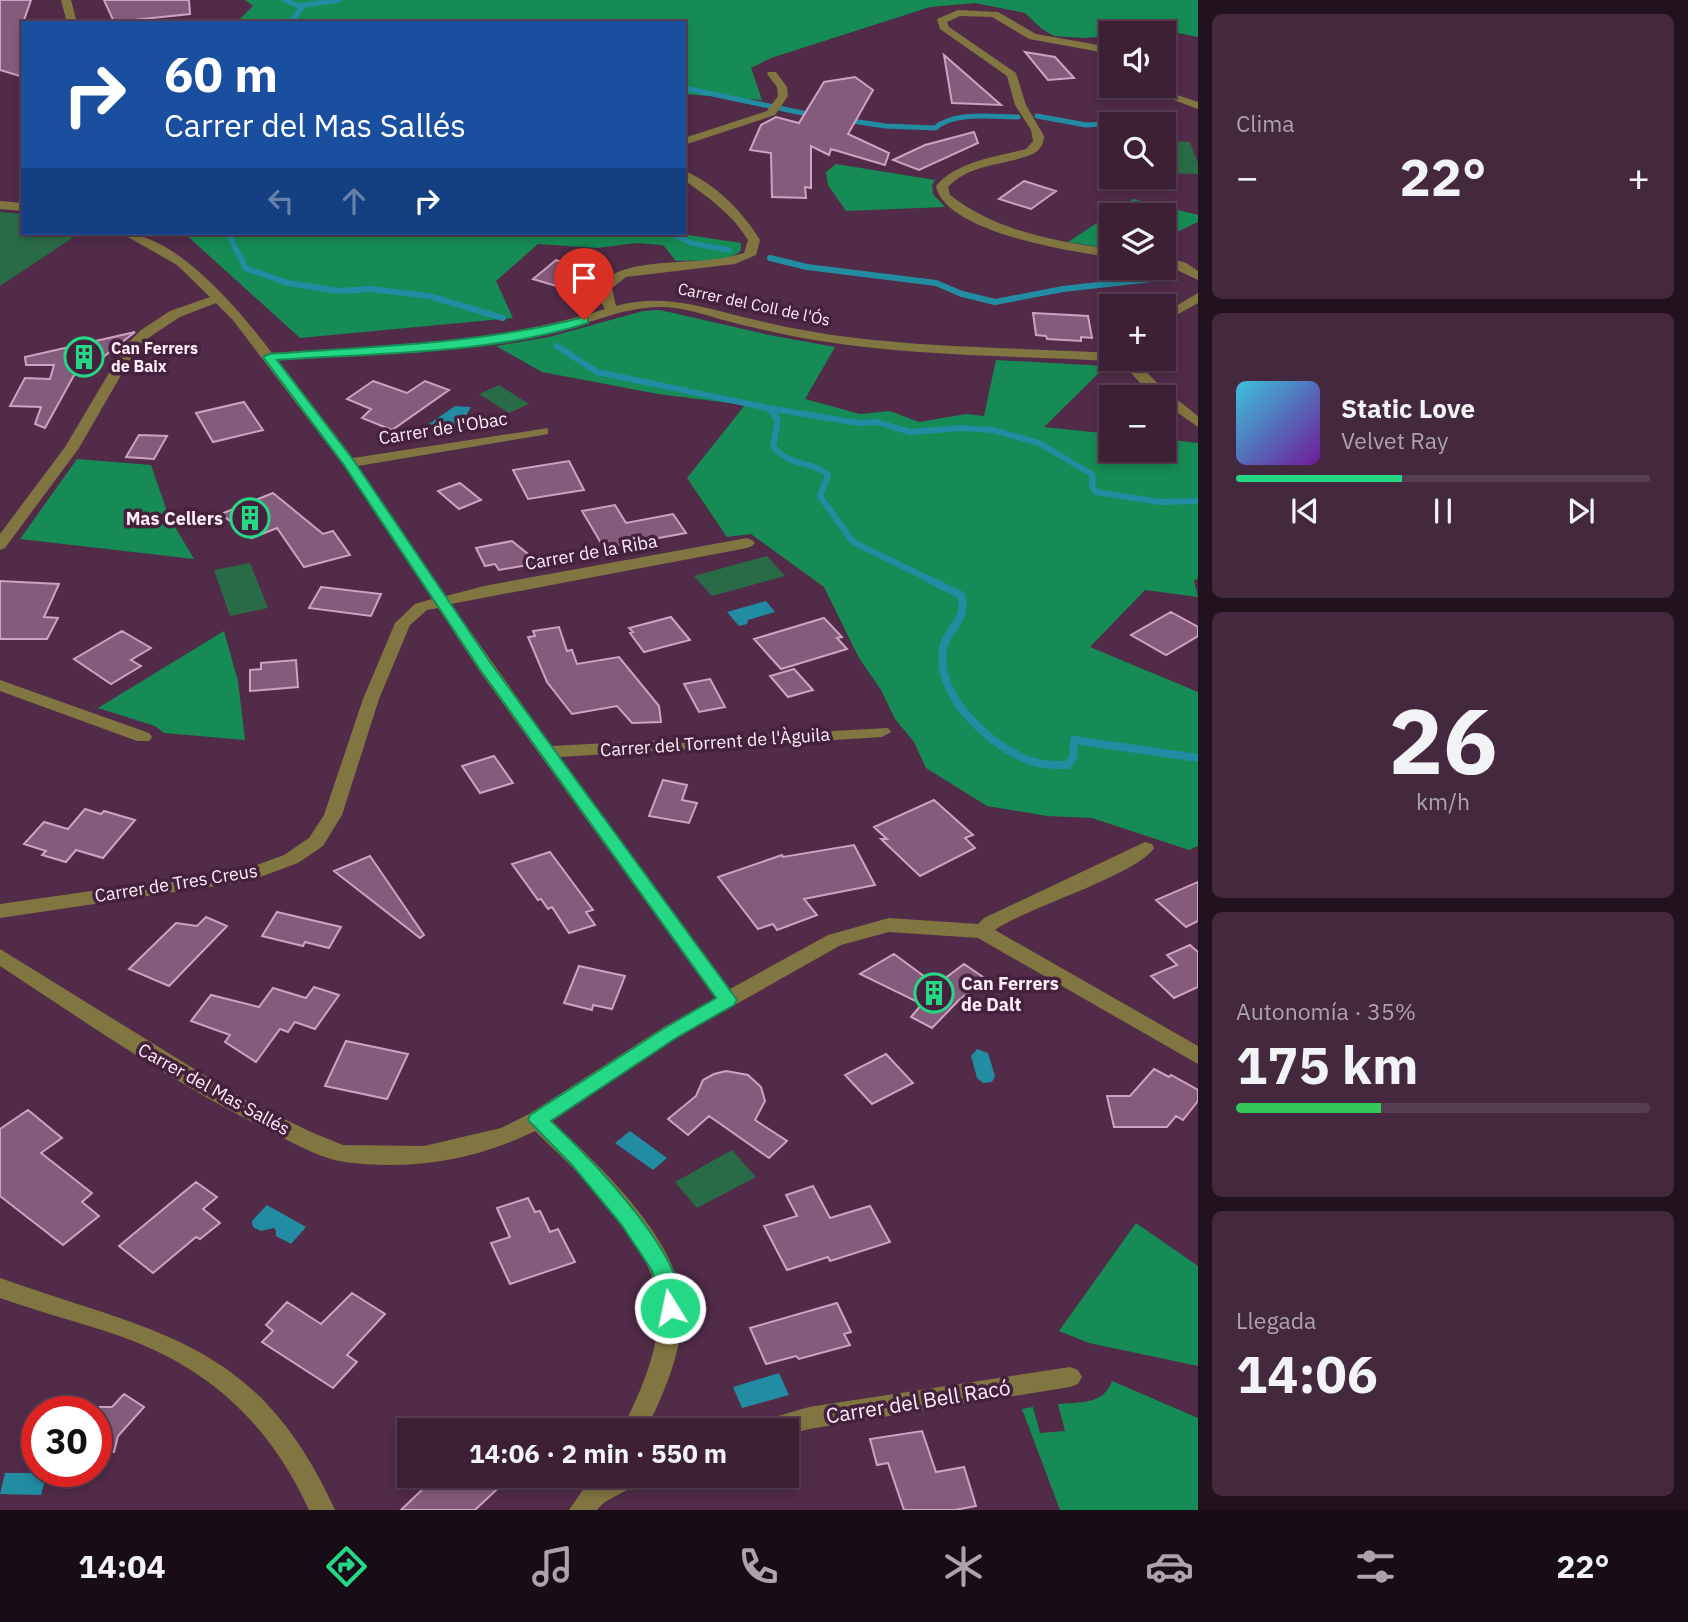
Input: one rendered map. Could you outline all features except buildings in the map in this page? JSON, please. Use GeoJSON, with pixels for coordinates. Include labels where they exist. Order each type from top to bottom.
{"type":"FeatureCollection","features":[{"type":"Feature","properties":{"kind":"street"},"geometry":{"type":"LineString","coordinates":[[66,0],[71,21]]}},
{"type":"Feature","properties":{"kind":"street"},"geometry":{"type":"LineString","coordinates":[[1099,49],[1033,37],[994,14],[958,13],[941,20],[945,29],[1013,75],[1021,107],[1035,127],[1040,141],[1037,147],[1030,151],[958,173],[942,186],[944,196],[972,215],[1021,235],[1064,247],[1099,251]]}},
{"type":"Feature","properties":{"kind":"street"},"geometry":{"type":"LineString","coordinates":[[686,141],[771,113],[783,96],[782,88],[772,74]]}},
{"type":"Feature","properties":{"kind":"street"},"geometry":{"type":"LineString","coordinates":[[1175,98],[1198,106]]}},
{"type":"Feature","properties":{"kind":"street"},"geometry":{"type":"LineString","coordinates":[[612,310],[606,301],[605,290],[610,281],[623,275],[654,269],[736,262],[750,254],[754,240],[747,226],[723,203],[686,175]]}},
{"type":"Feature","properties":{"kind":"street"},"geometry":{"type":"LineString","coordinates":[[0,205],[21,207]]}},
{"type":"Feature","properties":{"kind":"street"},"geometry":{"type":"LineString","coordinates":[[148,239],[180,262],[219,298],[269,357],[349,463],[547,752],[728,1000]]}},
{"type":"Feature","properties":{"kind":"street"},"geometry":{"type":"LineString","coordinates":[[1176,264],[1198,276]]}},
{"type":"Feature","properties":{"kind":"street"},"geometry":{"type":"LineString","coordinates":[[1176,311],[1198,297]]}},
{"type":"Feature","properties":{"kind":"street"},"geometry":{"type":"LineString","coordinates":[[0,545],[72,448],[109,389],[130,349],[146,333],[174,314],[219,298]]}},
{"type":"Feature","properties":{"kind":"street","name":"Carrer del Coll de l'Ós"},"geometry":{"type":"LineString","coordinates":[[269,357],[511,337],[557,329],[612,310],[653,303],[671,303],[767,326],[852,341],[1099,356]]}},
{"type":"Feature","properties":{"kind":"street"},"geometry":{"type":"LineString","coordinates":[[1139,371],[1198,423]]}},
{"type":"Feature","properties":{"kind":"street","name":"Carrer de l'Obac"},"geometry":{"type":"LineString","coordinates":[[349,463],[543,431]]}},
{"type":"Feature","properties":{"kind":"street","name":"Carrer de la Riba"},"geometry":{"type":"LineString","coordinates":[[442,600],[747,542]]}},
{"type":"Feature","properties":{"kind":"street","name":"Carrer de Tres Creus"},"geometry":{"type":"LineString","coordinates":[[0,911],[249,875],[291,859],[316,842],[333,815],[370,699],[403,623],[421,607],[442,600]]}},
{"type":"Feature","properties":{"kind":"street"},"geometry":{"type":"LineString","coordinates":[[0,685],[144,737]]}},
{"type":"Feature","properties":{"kind":"street","name":"Carrer del Torrent de l'Àguila"},"geometry":{"type":"LineString","coordinates":[[547,752],[882,732]]}},
{"type":"Feature","properties":{"kind":"street"},"geometry":{"type":"LineString","coordinates":[[982,931],[991,922],[1123,862],[1145,848]]}},
{"type":"Feature","properties":{"kind":"street","name":"Carrer del Mas Sallés"},"geometry":{"type":"LineString","coordinates":[[0,956],[141,1048],[236,1105],[303,1138],[342,1153],[424,1155],[507,1135],[537,1120],[669,1034],[835,940],[878,928],[902,926],[982,931],[1198,1056]]}},
{"type":"Feature","properties":{"kind":"street"},"geometry":{"type":"LineString","coordinates":[[537,1120],[579,1159],[629,1218],[660,1266],[668,1287],[669,1333],[639,1418]]}},
{"type":"Feature","properties":{"kind":"street"},"geometry":{"type":"LineString","coordinates":[[0,1288],[123,1327],[160,1343],[214,1373],[262,1412],[302,1467],[322,1510]]}},
{"type":"Feature","properties":{"kind":"street","name":"Carrer del Bell Racó"},"geometry":{"type":"LineString","coordinates":[[799,1421],[1070,1377]]}},
{"type":"Feature","properties":{"kind":"street"},"geometry":{"type":"LineString","coordinates":[[582,1510],[600,1488]]}},
{"type":"Feature","properties":{"kind":"green space"},"geometry":{"type":"Polygon","coordinates":[[[245,0],[1198,0],[1198,37],[1176,33],[1176,21],[1099,21],[1099,37],[1054,36],[1025,13],[975,3],[930,7],[771,58],[751,68],[762,100],[686,94],[686,21],[238,21],[253,6],[245,0]]]}},
{"type":"Feature","properties":{"kind":"green space"},"geometry":{"type":"Polygon","coordinates":[[[1176,141],[1190,142],[1198,163],[1198,174],[1176,173],[1176,141]]]}},
{"type":"Feature","properties":{"kind":"green space"},"geometry":{"type":"Polygon","coordinates":[[[836,164],[935,180],[932,185],[933,194],[945,207],[846,211],[828,185],[826,172],[836,164]]]}},
{"type":"Feature","properties":{"kind":"green space"},"geometry":{"type":"Polygon","coordinates":[[[1133,199],[1149,203],[1127,203],[1133,199]]]}},
{"type":"Feature","properties":{"kind":"green space"},"geometry":{"type":"Polygon","coordinates":[[[1176,210],[1198,215],[1198,222],[1176,232],[1176,210]]]}},
{"type":"Feature","properties":{"kind":"green space"},"geometry":{"type":"Polygon","coordinates":[[[0,212],[21,214],[21,235],[77,235],[0,286],[0,212]]]}},
{"type":"Feature","properties":{"kind":"green space"},"geometry":{"type":"Polygon","coordinates":[[[1099,221],[1099,247],[1068,242],[1099,221]]]}},
{"type":"Feature","properties":{"kind":"green space"},"geometry":{"type":"Polygon","coordinates":[[[186,235],[686,235],[741,243],[741,250],[736,254],[701,261],[676,261],[663,245],[636,243],[597,248],[538,244],[496,281],[513,318],[300,338],[186,235]]]}},
{"type":"Feature","properties":{"kind":"green space"},"geometry":{"type":"Polygon","coordinates":[[[660,310],[835,347],[805,399],[860,414],[890,411],[919,422],[966,414],[984,416],[996,360],[1099,366],[1101,371],[1044,427],[1099,433],[1099,462],[1176,462],[1176,440],[1198,443],[1198,578],[1194,581],[1198,597],[1145,590],[1090,647],[1198,692],[1198,846],[1189,850],[1092,818],[1047,816],[987,806],[926,768],[914,742],[895,719],[881,690],[859,658],[824,587],[751,534],[727,537],[687,478],[745,405],[658,394],[542,372],[496,346],[549,337],[643,311],[660,310]]]}},
{"type":"Feature","properties":{"kind":"green space"},"geometry":{"type":"Polygon","coordinates":[[[499,385],[529,404],[509,413],[479,394],[499,385]]]}},
{"type":"Feature","properties":{"kind":"green space"},"geometry":{"type":"Polygon","coordinates":[[[77,459],[151,465],[169,517],[194,559],[20,539],[77,459]]]}},
{"type":"Feature","properties":{"kind":"green space"},"geometry":{"type":"Polygon","coordinates":[[[767,556],[785,576],[712,596],[694,576],[767,556]]]}},
{"type":"Feature","properties":{"kind":"green space"},"geometry":{"type":"Polygon","coordinates":[[[250,563],[268,608],[230,616],[214,570],[250,563]]]}},
{"type":"Feature","properties":{"kind":"green space"},"geometry":{"type":"Polygon","coordinates":[[[224,631],[238,681],[245,740],[164,733],[155,726],[98,708],[224,631]]]}},
{"type":"Feature","properties":{"kind":"green space"},"geometry":{"type":"Polygon","coordinates":[[[732,1150],[756,1177],[697,1208],[675,1182],[732,1150]]]}},
{"type":"Feature","properties":{"kind":"green space"},"geometry":{"type":"Polygon","coordinates":[[[1136,1223],[1198,1266],[1198,1366],[1089,1343],[1059,1331],[1136,1223]]]}},
{"type":"Feature","properties":{"kind":"green space"},"geometry":{"type":"Polygon","coordinates":[[[1112,1381],[1198,1418],[1198,1510],[1060,1510],[1022,1409],[1033,1407],[1040,1433],[1065,1431],[1058,1404],[1090,1401],[1103,1394],[1112,1381]]]}},
{"type":"Feature","properties":{"kind":"water"},"geometry":{"type":"Polygon","coordinates":[[[455,406],[471,407],[462,422],[453,430],[429,424],[455,406]]]}},
{"type":"Feature","properties":{"kind":"water"},"geometry":{"type":"Polygon","coordinates":[[[766,601],[775,612],[748,620],[747,624],[739,626],[727,612],[766,601]]]}},
{"type":"Feature","properties":{"kind":"water"},"geometry":{"type":"Polygon","coordinates":[[[977,1049],[988,1053],[995,1076],[992,1082],[983,1083],[977,1078],[971,1056],[977,1049]]]}},
{"type":"Feature","properties":{"kind":"water"},"geometry":{"type":"Polygon","coordinates":[[[630,1131],[667,1158],[653,1170],[615,1143],[630,1131]]]}},
{"type":"Feature","properties":{"kind":"water"},"geometry":{"type":"Polygon","coordinates":[[[267,1205],[306,1227],[291,1244],[276,1236],[274,1228],[261,1231],[253,1227],[252,1221],[267,1205]]]}},
{"type":"Feature","properties":{"kind":"water"},"geometry":{"type":"Polygon","coordinates":[[[779,1373],[789,1395],[742,1408],[733,1387],[779,1373]]]}},
{"type":"Feature","properties":{"kind":"water"},"geometry":{"type":"Polygon","coordinates":[[[5,1473],[21,1473],[21,1487],[43,1487],[41,1495],[0,1494],[5,1473]]]}},
{"type":"Feature","properties":{"kind":"waterway"},"geometry":{"type":"LineString","coordinates":[[284,0],[299,6]]}},
{"type":"Feature","properties":{"kind":"waterway"},"geometry":{"type":"LineString","coordinates":[[299,6],[339,0]]}},
{"type":"Feature","properties":{"kind":"waterway"},"geometry":{"type":"LineString","coordinates":[[288,21],[293,19],[302,7],[299,6]]}},
{"type":"Feature","properties":{"kind":"waterway"},"geometry":{"type":"LineString","coordinates":[[686,88],[812,115]]}},
{"type":"Feature","properties":{"kind":"waterway"},"geometry":{"type":"LineString","coordinates":[[1037,116],[1086,125],[1099,124]]}},
{"type":"Feature","properties":{"kind":"waterway"},"geometry":{"type":"LineString","coordinates":[[846,120],[885,126],[935,128],[963,117],[1018,117]]}},
{"type":"Feature","properties":{"kind":"waterway"},"geometry":{"type":"LineString","coordinates":[[229,235],[240,257]]}},
{"type":"Feature","properties":{"kind":"waterway"},"geometry":{"type":"LineString","coordinates":[[674,235],[691,243],[729,250]]}},
{"type":"Feature","properties":{"kind":"waterway"},"geometry":{"type":"LineString","coordinates":[[240,255],[245,268],[288,283],[339,291],[370,289],[429,296],[503,318]]}},
{"type":"Feature","properties":{"kind":"waterway"},"geometry":{"type":"LineString","coordinates":[[770,258],[807,267],[936,283],[962,294],[995,302],[1063,289],[1143,280]]}},
{"type":"Feature","properties":{"kind":"waterway"},"geometry":{"type":"LineString","coordinates":[[557,346],[597,372],[768,408]]}},
{"type":"Feature","properties":{"kind":"waterway"},"geometry":{"type":"LineString","coordinates":[[768,408],[858,423],[877,422],[910,432],[962,428],[993,430],[1039,443],[1093,475],[1092,486],[1096,492],[1160,502],[1198,501]]}},
{"type":"Feature","properties":{"kind":"waterway"},"geometry":{"type":"LineString","coordinates":[[768,408],[778,420],[773,446],[786,458],[814,467],[828,475],[820,496],[853,542],[933,581]]}},
{"type":"Feature","properties":{"kind":"waterway"},"geometry":{"type":"LineString","coordinates":[[930,580],[961,595],[963,604],[960,618],[943,649],[947,683],[967,715],[980,729],[1010,751],[1036,762],[1068,765],[1073,758],[1074,740],[1198,758]]}},
{"type":"Feature","properties":{"kind":"place","name":"Can Ferrers de Baix"},"geometry":{"type":"Point","coordinates":[84,357]}},
{"type":"Feature","properties":{"kind":"place","name":"Mas Cellers"},"geometry":{"type":"Point","coordinates":[250,518]}},
{"type":"Feature","properties":{"kind":"place","name":"Can Ferrers de Dalt"},"geometry":{"type":"Point","coordinates":[934,993]}},
{"type":"Feature","properties":{"kind":"route"},"geometry":{"type":"LineString","coordinates":[[584,320],[557,329],[511,337],[269,357],[405,543],[484,665],[728,1000],[669,1034],[537,1120],[579,1159],[629,1218],[660,1266],[668,1287],[670,1308]]}}]}
